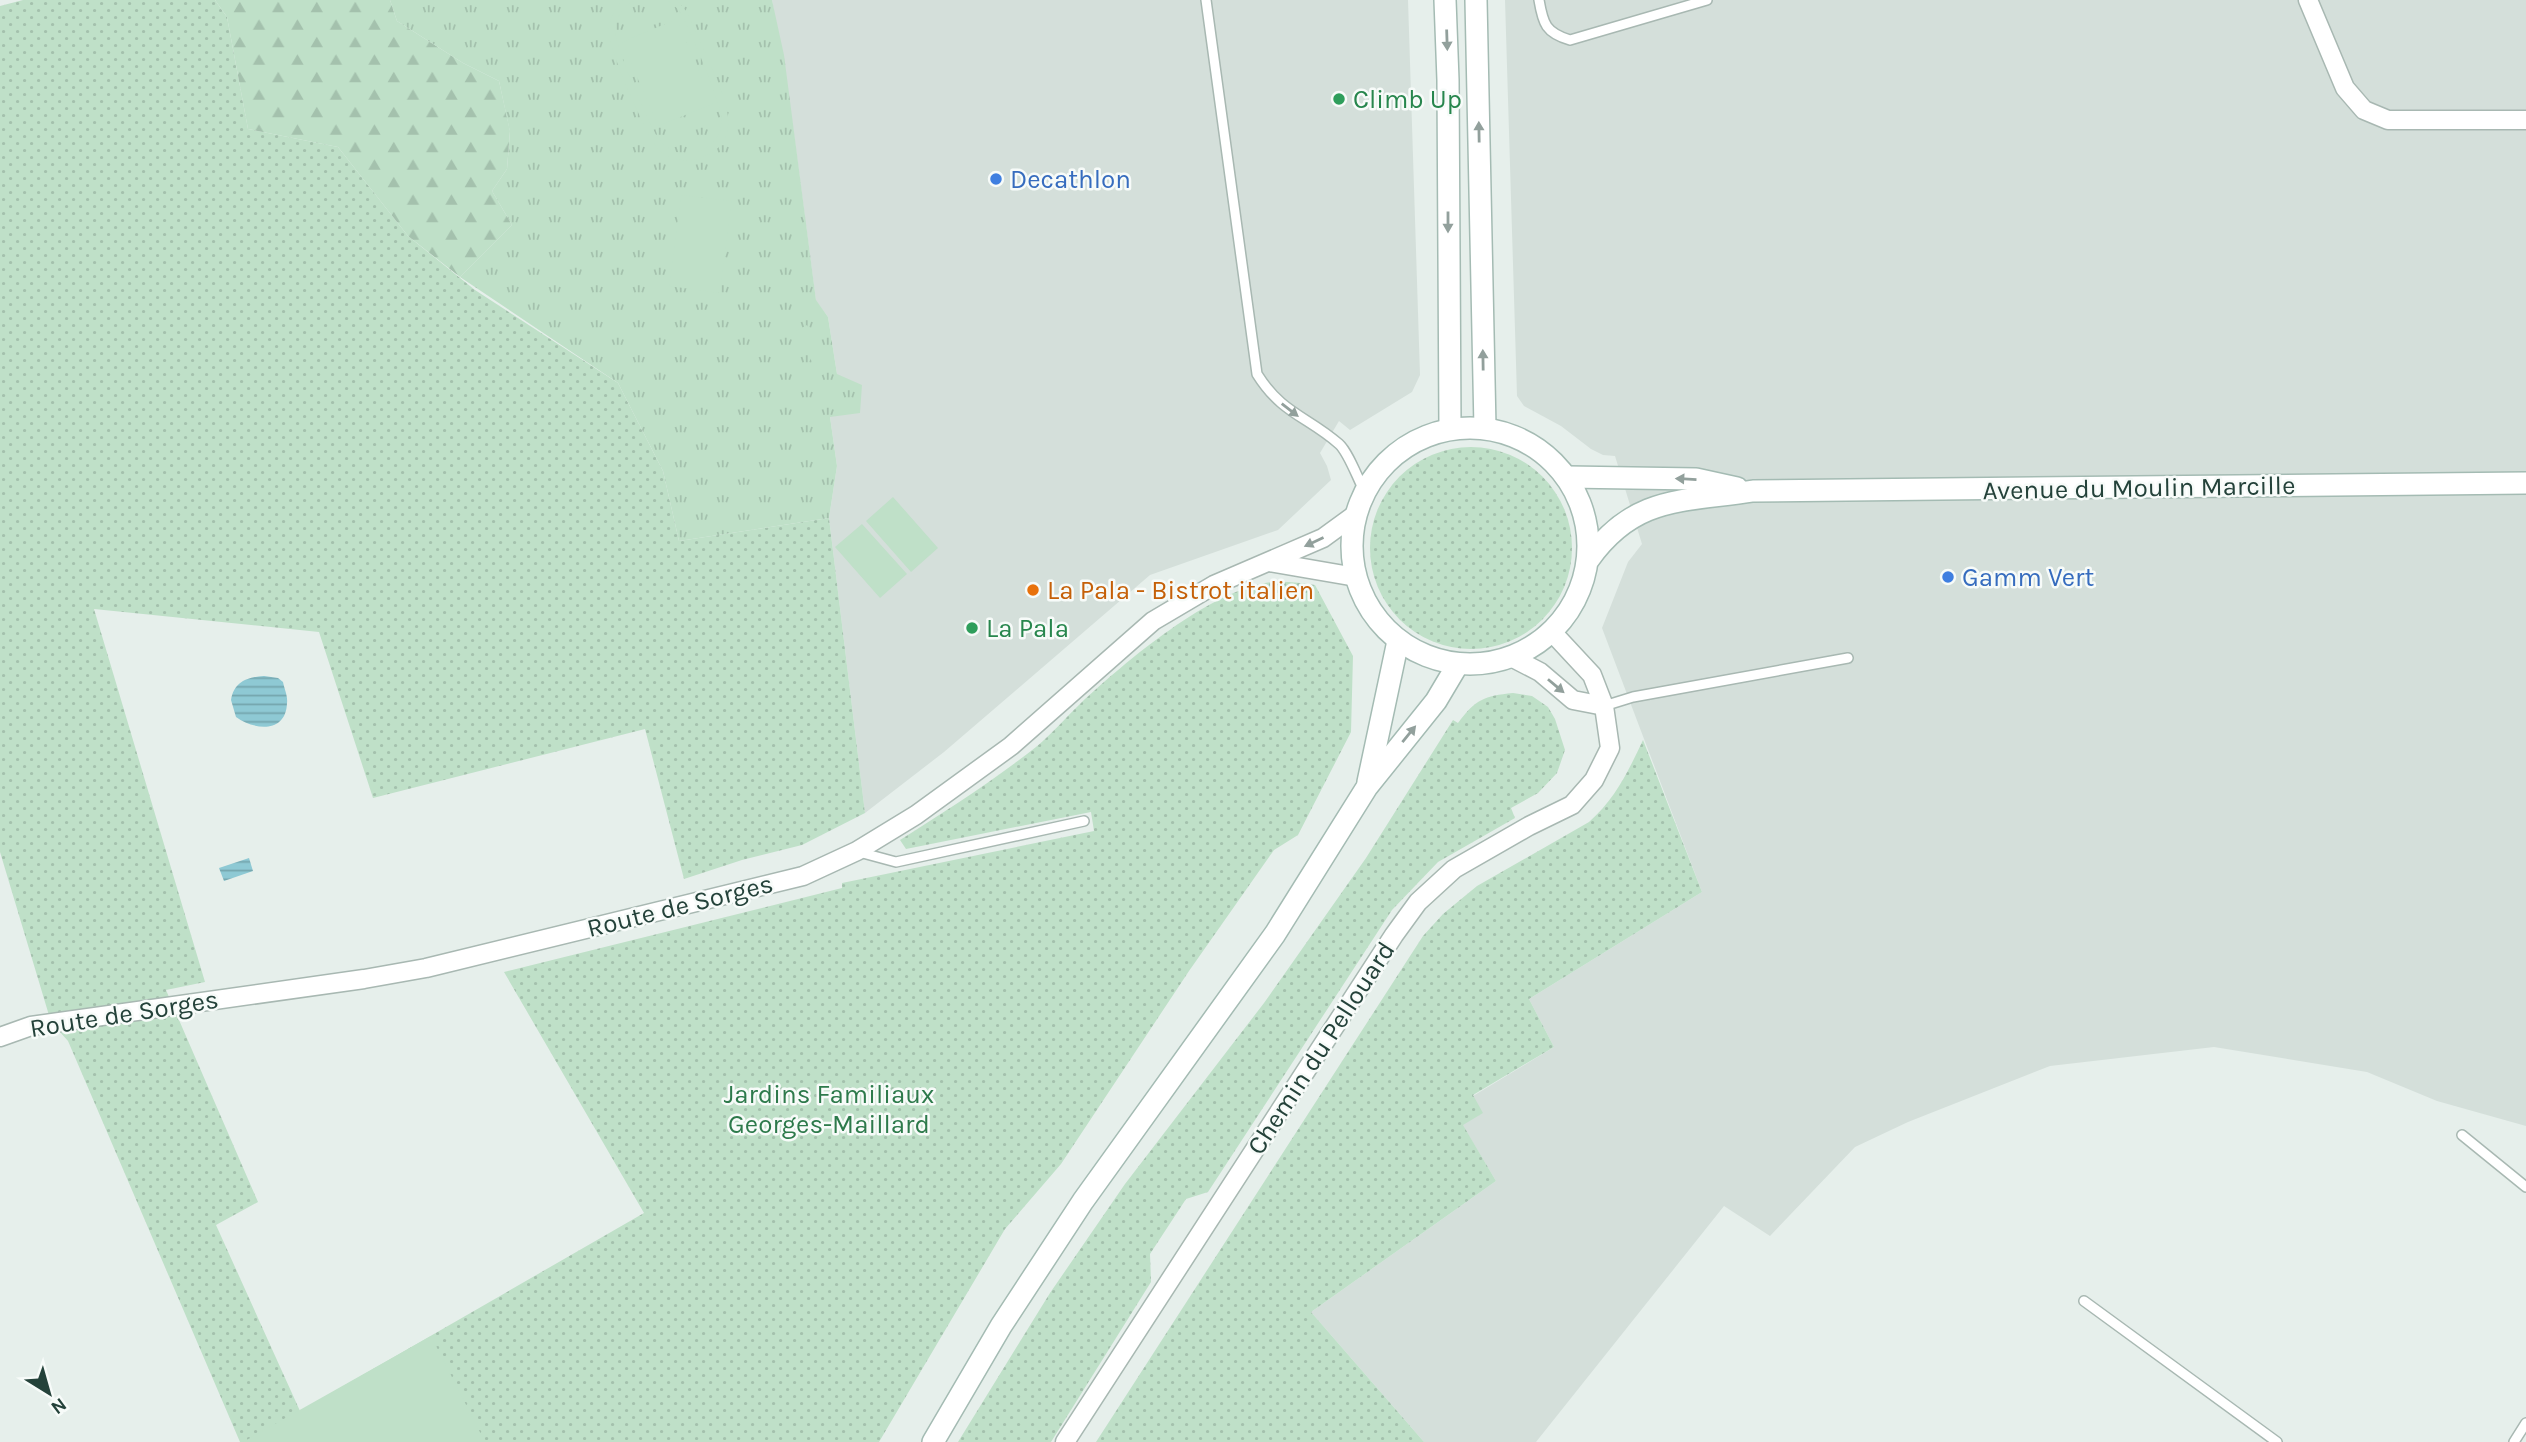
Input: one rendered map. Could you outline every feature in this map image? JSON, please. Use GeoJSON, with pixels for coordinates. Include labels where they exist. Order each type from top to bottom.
{"type":"FeatureCollection","features":[{"type":"Feature","properties":{"kind":"main road"},"geometry":{"type":"LineString","coordinates":[[1445,0],[1450,429]]}},
{"type":"Feature","properties":{"kind":"main road"},"geometry":{"type":"LineString","coordinates":[[1476,0],[1485,428]]}},
{"type":"Feature","properties":{"kind":"main road"},"geometry":{"type":"LineString","coordinates":[[1485,428],[1517,437],[1545,453],[1568,477],[1581,503],[1586,521],[1589,559],[1577,599],[1552,632],[1533,647],[1511,657],[1485,664],[1458,664],[1427,657],[1398,641],[1371,612],[1356,577],[1351,546],[1356,514],[1365,492],[1386,463],[1415,441],[1450,429],[1485,428]]}},
{"type":"Feature","properties":{"kind":"main road","name":"Avenue du Moulin Marcille"},"geometry":{"type":"LineString","coordinates":[[1568,477],[1696,480],[1753,491]]}},
{"type":"Feature","properties":{"kind":"main road","name":"Avenue du Moulin Marcille"},"geometry":{"type":"LineString","coordinates":[[1589,559],[1605,539],[1625,522],[1660,504],[1753,491],[2526,483]]}},
{"type":"Feature","properties":{"kind":"main road"},"geometry":{"type":"LineString","coordinates":[[1367,787],[1398,641]]}},
{"type":"Feature","properties":{"kind":"main road"},"geometry":{"type":"LineString","coordinates":[[933,1442],[1001,1326],[1083,1201],[1275,934],[1367,787],[1436,701],[1458,664]]}},
{"type":"Feature","properties":{"kind":"street"},"geometry":{"type":"LineString","coordinates":[[2308,0],[2345,88],[2364,110],[2388,120],[2526,120]]}},
{"type":"Feature","properties":{"kind":"street","name":"Route de Sorges"},"geometry":{"type":"LineString","coordinates":[[0,1037],[31,1026],[426,968],[803,876],[857,851],[916,815],[1011,746],[1153,621],[1214,585],[1323,538],[1356,514]]}},
{"type":"Feature","properties":{"kind":"street"},"geometry":{"type":"LineString","coordinates":[[1269,562],[1356,577]]}},
{"type":"Feature","properties":{"kind":"street","name":"Chemin du Pellouard"},"geometry":{"type":"LineString","coordinates":[[1065,1442],[1418,902],[1454,869],[1572,805],[1594,780],[1610,748],[1604,706],[1592,675],[1552,632]]}},
{"type":"Feature","properties":{"kind":"street"},"geometry":{"type":"LineString","coordinates":[[1511,657],[1540,672],[1573,699],[1604,706]]}},
{"type":"Feature","properties":{"kind":"lane"},"geometry":{"type":"LineString","coordinates":[[1206,0],[1257,374],[1269,393],[1289,411],[1341,446],[1365,492]]}},
{"type":"Feature","properties":{"kind":"lane"},"geometry":{"type":"LineString","coordinates":[[1539,0],[1547,29],[1570,40],[1707,0]]}},
{"type":"Feature","properties":{"kind":"lane"},"geometry":{"type":"LineString","coordinates":[[1604,706],[1633,697],[1848,657]]}},
{"type":"Feature","properties":{"kind":"lane"},"geometry":{"type":"LineString","coordinates":[[857,851],[896,862],[1084,821]]}},
{"type":"Feature","properties":{"kind":"lane"},"geometry":{"type":"LineString","coordinates":[[2462,1135],[2526,1187]]}},
{"type":"Feature","properties":{"kind":"lane"},"geometry":{"type":"LineString","coordinates":[[2084,1301],[2277,1442]]}},
{"type":"Feature","properties":{"kind":"lane"},"geometry":{"type":"LineString","coordinates":[[2514,1442],[2526,1423]]}},
{"type":"Feature","properties":{"kind":"shaded area"},"geometry":{"type":"Polygon","coordinates":[[[772,0],[1408,0],[1420,375],[1412,392],[1350,430],[1339,421],[1320,453],[1331,480],[1278,530],[1150,575],[944,752],[865,813],[829,518],[837,466],[830,417],[837,374],[828,317],[816,301],[793,127],[772,0]]]}},
{"type":"Feature","properties":{"kind":"shaded area"},"geometry":{"type":"Polygon","coordinates":[[[1505,0],[2526,0],[2526,1126],[2437,1101],[2367,1072],[2214,1047],[2050,1066],[1908,1122],[1855,1147],[1770,1236],[1724,1206],[1536,1442],[1424,1442],[1311,1312],[1496,1181],[1462,1124],[1473,1096],[1554,1047],[1529,999],[1702,892],[1602,628],[1628,562],[1642,544],[1615,456],[1603,455],[1591,449],[1561,426],[1524,406],[1517,396],[1505,0]]]}},
{"type":"Feature","properties":{"kind":"green space","name":"Jardins Familiaux Georges-Maillard"},"geometry":{"type":"Polygon","coordinates":[[[23,0],[215,0],[227,17],[248,129],[338,147],[408,236],[475,290],[618,383],[663,471],[679,541],[829,518],[865,813],[802,845],[742,860],[684,879],[645,729],[373,798],[319,632],[94,609],[205,982],[166,990],[258,1202],[216,1225],[300,1411],[644,1213],[504,972],[842,888],[842,883],[1094,831],[1091,812],[906,849],[900,840],[1020,760],[1121,668],[1170,629],[1197,612],[1248,587],[1272,582],[1315,585],[1353,656],[1351,732],[1298,835],[1274,850],[1189,971],[1061,1164],[1005,1229],[879,1442],[240,1442],[68,1041],[51,1022],[0,852],[0,6],[23,0]]]}},
{"type":"Feature","properties":{"kind":"green space"},"geometry":{"type":"Polygon","coordinates":[[[215,0],[390,0],[397,21],[463,63],[499,81],[510,131],[507,169],[492,191],[512,225],[460,277],[408,236],[338,147],[248,129],[227,17],[215,0]]]}},
{"type":"Feature","properties":{"kind":"green space"},"geometry":{"type":"Polygon","coordinates":[[[390,0],[772,0],[784,55],[816,300],[828,317],[837,374],[862,385],[860,413],[830,417],[837,466],[829,518],[679,541],[663,471],[618,383],[460,277],[512,225],[492,191],[507,169],[510,132],[499,81],[463,63],[397,21],[390,0]]]}},
{"type":"Feature","properties":{"kind":"green space"},"geometry":{"type":"Polygon","coordinates":[[[623,0],[635,0],[620,13],[616,21],[616,40],[640,102],[661,142],[677,152],[691,154],[712,143],[719,133],[722,121],[712,85],[685,22],[673,4],[666,0],[677,0],[687,12],[721,91],[728,118],[724,141],[701,158],[680,160],[669,157],[660,151],[647,130],[615,57],[609,33],[614,11],[623,0]]]}},
{"type":"Feature","properties":{"kind":"green space"},"geometry":{"type":"Polygon","coordinates":[[[677,19],[713,104],[658,126],[622,42],[677,19]]]}},
{"type":"Feature","properties":{"kind":"green space"},"geometry":{"type":"Polygon","coordinates":[[[681,195],[732,201],[720,293],[669,286],[681,195]]]}},
{"type":"Feature","properties":{"kind":"green space"},"geometry":{"type":"Polygon","coordinates":[[[807,325],[832,370],[820,376],[795,332],[807,325]]]}},
{"type":"Feature","properties":{"kind":"green space"},"geometry":{"type":"Polygon","coordinates":[[[1471,447],[1510,455],[1527,464],[1542,477],[1555,492],[1564,509],[1572,548],[1564,587],[1555,604],[1542,619],[1527,632],[1510,641],[1471,649],[1432,641],[1415,632],[1400,619],[1387,604],[1378,587],[1370,548],[1378,509],[1387,492],[1400,477],[1415,464],[1432,455],[1471,447]]]}},
{"type":"Feature","properties":{"kind":"green space"},"geometry":{"type":"Polygon","coordinates":[[[893,497],[938,548],[911,572],[866,521],[893,497]]]}},
{"type":"Feature","properties":{"kind":"green space"},"geometry":{"type":"Polygon","coordinates":[[[862,524],[907,574],[880,598],[835,547],[862,524]]]}},
{"type":"Feature","properties":{"kind":"green space"},"geometry":{"type":"Polygon","coordinates":[[[1513,693],[1532,696],[1548,707],[1555,719],[1565,750],[1557,773],[1538,793],[1511,808],[1515,818],[1438,862],[1392,910],[1208,1192],[1186,1199],[1150,1254],[1151,1282],[1051,1442],[958,1442],[1050,1293],[1125,1184],[1264,1003],[1366,858],[1453,720],[1458,723],[1481,700],[1513,693]]]}},
{"type":"Feature","properties":{"kind":"green space"},"geometry":{"type":"Polygon","coordinates":[[[1643,740],[1702,892],[1529,999],[1554,1047],[1473,1095],[1483,1113],[1463,1125],[1496,1181],[1311,1312],[1424,1442],[1096,1442],[1423,936],[1443,914],[1477,886],[1589,822],[1614,794],[1643,740]]]}},
{"type":"Feature","properties":{"kind":"green space"},"geometry":{"type":"Polygon","coordinates":[[[431,1336],[485,1442],[243,1442],[431,1336]]]}},
{"type":"Feature","properties":{"kind":"water"},"geometry":{"type":"Polygon","coordinates":[[[264,676],[278,678],[283,682],[287,700],[285,713],[275,724],[251,725],[236,717],[231,700],[235,689],[242,682],[264,676]]]}},
{"type":"Feature","properties":{"kind":"water"},"geometry":{"type":"Polygon","coordinates":[[[249,858],[253,871],[224,881],[219,868],[249,858]]]}},
{"type":"Feature","properties":{"kind":"place","name":"Climb Up"},"geometry":{"type":"Point","coordinates":[1339,99]}},
{"type":"Feature","properties":{"kind":"place","name":"Decathlon"},"geometry":{"type":"Point","coordinates":[996,179]}},
{"type":"Feature","properties":{"kind":"place","name":"Gamm Vert"},"geometry":{"type":"Point","coordinates":[1948,577]}},
{"type":"Feature","properties":{"kind":"place","name":"La Pala - Bistrot italien"},"geometry":{"type":"Point","coordinates":[1033,590]}},
{"type":"Feature","properties":{"kind":"place","name":"La Pala"},"geometry":{"type":"Point","coordinates":[972,628]}}]}
